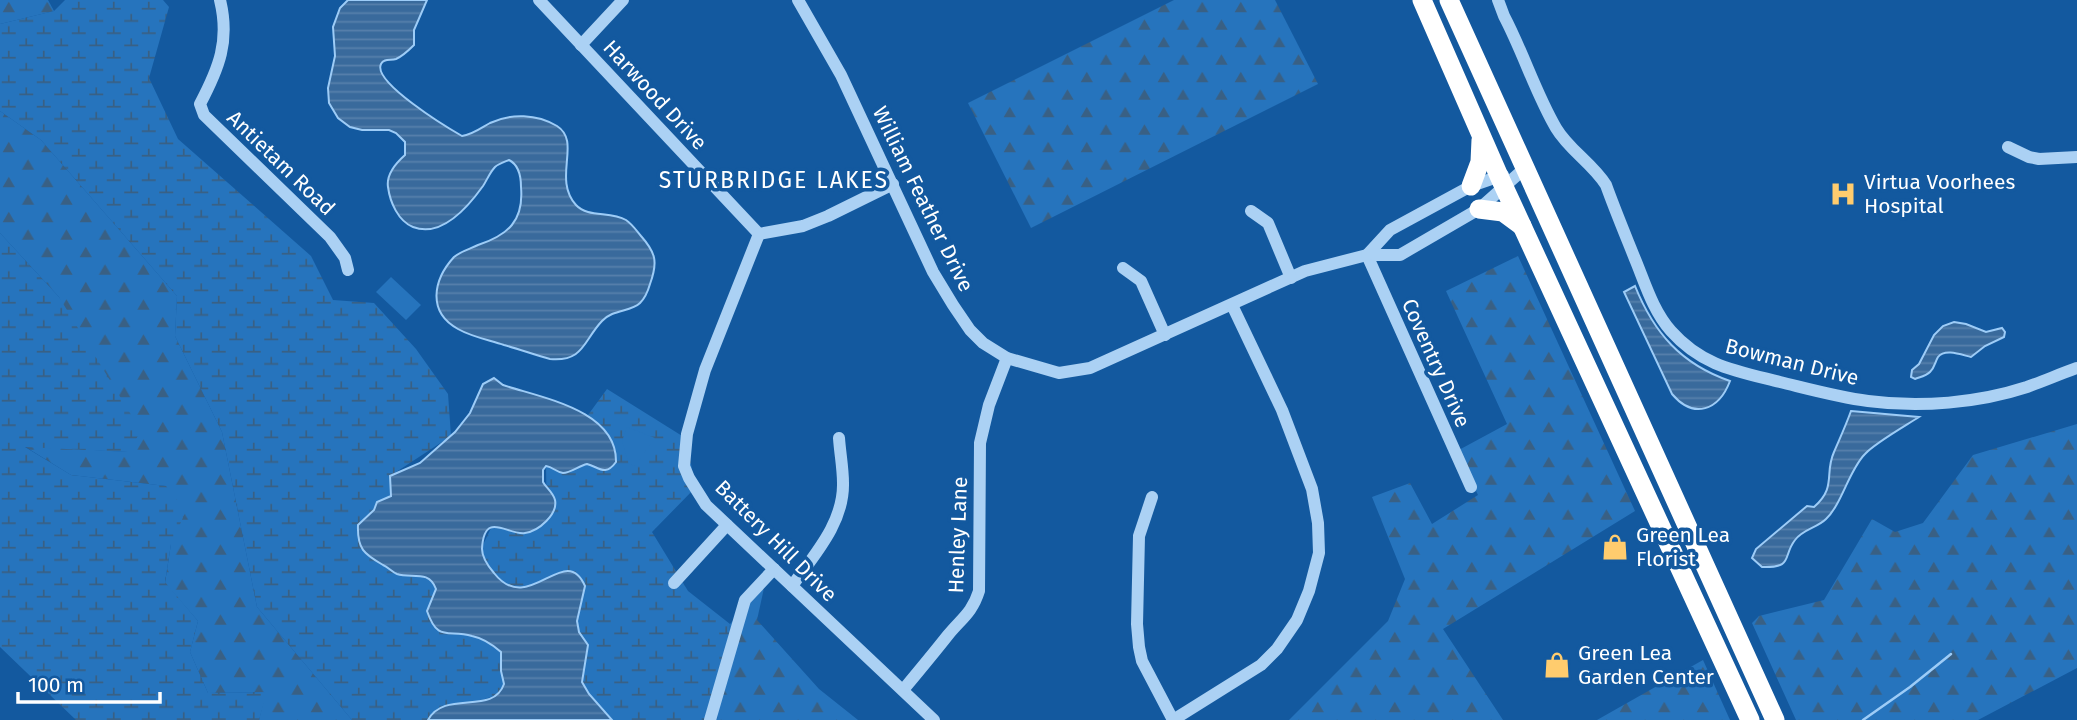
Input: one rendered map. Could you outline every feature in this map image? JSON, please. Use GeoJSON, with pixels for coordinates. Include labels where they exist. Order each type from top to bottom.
{"type":"FeatureCollection","features":[{"type":"Feature","properties":{"kind":"highway"},"geometry":{"type":"LineString","coordinates":[[1422,0],[1522,226],[1750,720]]}},
{"type":"Feature","properties":{"kind":"highway"},"geometry":{"type":"LineString","coordinates":[[1449,0],[1775,720]]}},
{"type":"Feature","properties":{"kind":"highway"},"geometry":{"type":"LineString","coordinates":[[1471,186],[1480,162],[1481,135]]}},
{"type":"Feature","properties":{"kind":"highway"},"geometry":{"type":"LineString","coordinates":[[1479,209],[1503,212],[1522,226]]}},
{"type":"Feature","properties":{"kind":"street","name":"Antietam Road"},"geometry":{"type":"LineString","coordinates":[[220,0],[222,50],[216,75],[200,104],[204,115],[330,237],[345,258],[348,270]]}},
{"type":"Feature","properties":{"kind":"street","name":"Harwood Drive"},"geometry":{"type":"LineString","coordinates":[[539,0],[759,234]]}},
{"type":"Feature","properties":{"kind":"street"},"geometry":{"type":"LineString","coordinates":[[581,45],[623,0]]}},
{"type":"Feature","properties":{"kind":"street","name":"William Feather Drive"},"geometry":{"type":"LineString","coordinates":[[798,0],[841,75],[933,272],[953,306],[983,343],[1007,358],[1059,373],[1090,368],[1305,271],[1367,256],[1400,255],[1479,209],[1502,181]]}},
{"type":"Feature","properties":{"kind":"street","name":"Bowman Drive"},"geometry":{"type":"LineString","coordinates":[[1498,0],[1556,127],[1571,148],[1594,168],[1606,185],[1657,309],[1670,330],[1704,359],[1728,370],[1843,397],[1871,402],[1907,403],[1949,402],[1999,394],[2077,368]]}},
{"type":"Feature","properties":{"kind":"street"},"geometry":{"type":"LineString","coordinates":[[2008,147],[2039,159],[2077,157]]}},
{"type":"Feature","properties":{"kind":"street","name":"William Feather Drive"},"geometry":{"type":"LineString","coordinates":[[1367,256],[1390,230],[1471,186],[1502,181],[1525,168]]}},
{"type":"Feature","properties":{"kind":"street"},"geometry":{"type":"LineString","coordinates":[[759,234],[803,226],[893,184]]}},
{"type":"Feature","properties":{"kind":"street"},"geometry":{"type":"LineString","coordinates":[[1251,211],[1268,223],[1291,278]]}},
{"type":"Feature","properties":{"kind":"street","name":"Battery Hill Drive"},"geometry":{"type":"LineString","coordinates":[[759,234],[705,370],[687,434],[684,467],[706,505],[934,720]]}},
{"type":"Feature","properties":{"kind":"street","name":"Coventry Drive"},"geometry":{"type":"LineString","coordinates":[[1367,256],[1471,487]]}},
{"type":"Feature","properties":{"kind":"street"},"geometry":{"type":"LineString","coordinates":[[1123,268],[1141,281],[1165,335]]}},
{"type":"Feature","properties":{"kind":"street"},"geometry":{"type":"LineString","coordinates":[[1152,497],[1139,536],[1139,647],[1142,661],[1173,720],[1261,665],[1277,649],[1297,620],[1320,553],[1312,489],[1282,410],[1231,305]]}},
{"type":"Feature","properties":{"kind":"street","name":"Henley Lane"},"geometry":{"type":"LineString","coordinates":[[903,690],[975,604],[979,591],[980,443],[989,405],[1007,358]]}},
{"type":"Feature","properties":{"kind":"street"},"geometry":{"type":"LineString","coordinates":[[792,586],[832,529],[838,514],[843,484],[839,438]]}},
{"type":"Feature","properties":{"kind":"street"},"geometry":{"type":"LineString","coordinates":[[674,583],[727,525]]}},
{"type":"Feature","properties":{"kind":"street"},"geometry":{"type":"LineString","coordinates":[[1684,576],[1705,567]]}},
{"type":"Feature","properties":{"kind":"street"},"geometry":{"type":"LineString","coordinates":[[710,720],[745,600],[775,569]]}},
{"type":"Feature","properties":{"kind":"green space"},"geometry":{"type":"Polygon","coordinates":[[[0,0],[48,0],[54,11],[0,24],[0,0]]]}},
{"type":"Feature","properties":{"kind":"green space"},"geometry":{"type":"Polygon","coordinates":[[[65,0],[163,0],[169,7],[149,78],[178,139],[311,256],[333,300],[374,303],[416,349],[448,394],[451,436],[390,476],[391,496],[365,554],[432,581],[482,547],[491,528],[547,520],[546,466],[615,464],[588,415],[607,389],[687,439],[695,488],[652,532],[688,591],[730,624],[717,720],[612,720],[583,687],[497,695],[429,717],[430,720],[352,720],[257,607],[222,432],[175,336],[177,296],[41,140],[0,111],[0,24],[54,11],[65,0]]]}},
{"type":"Feature","properties":{"kind":"green space"},"geometry":{"type":"Polygon","coordinates":[[[1174,0],[1275,0],[1318,84],[1031,228],[968,103],[1174,0]]]}},
{"type":"Feature","properties":{"kind":"green space"},"geometry":{"type":"Polygon","coordinates":[[[0,111],[41,140],[177,296],[175,336],[222,432],[257,607],[352,720],[259,720],[266,692],[208,693],[190,652],[198,621],[165,583],[171,544],[166,486],[71,475],[24,446],[128,452],[59,297],[0,233],[0,111]]]}},
{"type":"Feature","properties":{"kind":"green space"},"geometry":{"type":"Polygon","coordinates":[[[0,233],[59,297],[141,431],[128,452],[25,447],[71,475],[166,486],[186,511],[171,544],[165,582],[198,621],[190,652],[208,693],[267,692],[259,720],[76,720],[0,647],[0,233]]]}},
{"type":"Feature","properties":{"kind":"green space"},"geometry":{"type":"Polygon","coordinates":[[[1518,256],[1635,511],[1443,629],[1503,720],[1289,720],[1388,621],[1405,579],[1372,497],[1410,483],[1432,524],[1478,495],[1457,451],[1507,424],[1446,291],[1518,256]]]}},
{"type":"Feature","properties":{"kind":"green space"},"geometry":{"type":"Polygon","coordinates":[[[391,277],[421,305],[406,320],[376,292],[391,277]]]}},
{"type":"Feature","properties":{"kind":"green space"},"geometry":{"type":"Polygon","coordinates":[[[2077,424],[2077,668],[1978,720],[1796,720],[1752,623],[1759,616],[1824,600],[1872,519],[1895,532],[1923,523],[1973,455],[2077,424]]]}},
{"type":"Feature","properties":{"kind":"green space"},"geometry":{"type":"Polygon","coordinates":[[[627,427],[655,438],[635,466],[629,464],[622,441],[627,427]]]}},
{"type":"Feature","properties":{"kind":"green space"},"geometry":{"type":"Polygon","coordinates":[[[764,588],[757,620],[819,689],[858,720],[717,720],[730,624],[764,588]]]}},
{"type":"Feature","properties":{"kind":"green space"},"geometry":{"type":"Polygon","coordinates":[[[1703,660],[1730,720],[1597,720],[1703,660]]]}},
{"type":"Feature","properties":{"kind":"shaded area"},"geometry":{"type":"Polygon","coordinates":[[[348,0],[427,0],[414,30],[414,45],[399,58],[386,60],[381,64],[381,72],[388,82],[413,104],[462,136],[490,123],[515,116],[533,117],[557,126],[567,141],[566,184],[576,205],[587,212],[626,220],[650,248],[654,258],[654,270],[643,299],[632,308],[606,317],[576,354],[550,359],[469,334],[448,322],[441,314],[436,295],[438,285],[454,257],[498,236],[517,218],[521,199],[519,172],[509,160],[496,166],[462,211],[434,228],[413,227],[399,216],[389,193],[388,182],[392,169],[405,155],[405,142],[389,130],[350,127],[338,118],[329,103],[328,88],[335,56],[333,27],[340,8],[348,0]]]}},
{"type":"Feature","properties":{"kind":"shaded area"},"geometry":{"type":"Polygon","coordinates":[[[1635,286],[1651,318],[1671,345],[1697,366],[1730,381],[1713,405],[1697,409],[1689,407],[1672,394],[1624,292],[1635,286]]]}},
{"type":"Feature","properties":{"kind":"shaded area"},"geometry":{"type":"Polygon","coordinates":[[[1954,322],[1986,332],[2002,328],[2004,337],[1985,346],[1971,357],[1954,353],[1941,354],[1928,373],[1915,379],[1911,377],[1912,370],[1919,364],[1934,335],[1943,326],[1954,322]]]}},
{"type":"Feature","properties":{"kind":"shaded area"},"geometry":{"type":"Polygon","coordinates":[[[494,378],[503,385],[556,401],[591,418],[604,430],[613,444],[616,462],[609,469],[602,470],[587,464],[563,473],[546,466],[543,470],[543,482],[555,500],[551,516],[536,529],[525,533],[492,527],[487,530],[482,549],[488,565],[507,585],[520,588],[567,571],[577,574],[585,586],[577,621],[579,632],[588,645],[582,682],[612,720],[428,720],[436,711],[446,706],[490,699],[498,693],[504,684],[501,652],[476,637],[440,631],[427,611],[436,589],[433,583],[424,577],[395,573],[371,557],[360,545],[358,525],[374,510],[377,502],[391,496],[390,476],[420,463],[455,432],[470,413],[483,384],[494,378]]]}},
{"type":"Feature","properties":{"kind":"shaded area"},"geometry":{"type":"Polygon","coordinates":[[[1851,411],[1919,417],[1865,454],[1854,469],[1832,513],[1798,536],[1783,563],[1779,566],[1762,567],[1752,558],[1756,549],[1807,506],[1814,507],[1825,493],[1831,460],[1851,411]]]}},
{"type":"Feature","properties":{"kind":"waterway"},"geometry":{"type":"LineString","coordinates":[[1863,720],[1951,654]]}},
{"type":"Feature","properties":{"kind":"place","name":"Virtua Voorhees Hospital"},"geometry":{"type":"Point","coordinates":[1843,194]}},
{"type":"Feature","properties":{"kind":"place","name":"Green Lea Florist"},"geometry":{"type":"Point","coordinates":[1615,547]}},
{"type":"Feature","properties":{"kind":"place","name":"Green Lea Garden Center"},"geometry":{"type":"Point","coordinates":[1557,665]}},
{"type":"Feature","properties":{"kind":"district","name":"STURBRIDGE LAKES"},"geometry":{"type":"Point","coordinates":[774,180]}}]}
